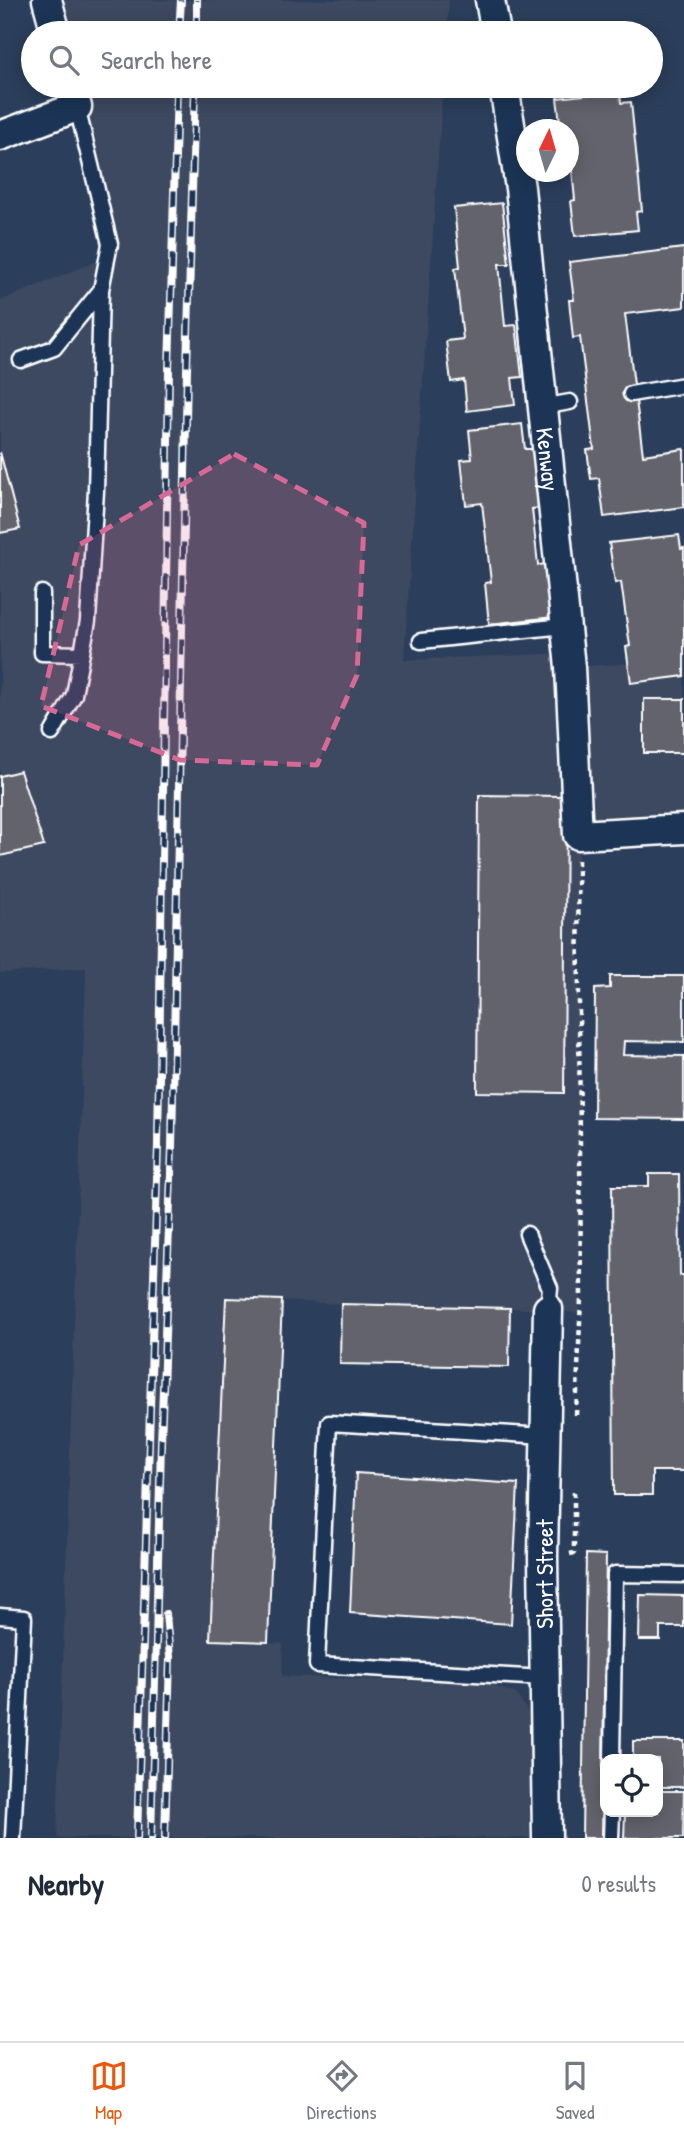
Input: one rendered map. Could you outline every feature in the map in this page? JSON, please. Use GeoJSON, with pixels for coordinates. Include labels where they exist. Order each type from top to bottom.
{"type":"FeatureCollection","features":[{"type":"Feature","properties":{"kind":"street"},"geometry":{"type":"LineString","coordinates":[[47,0],[53,21]]}},
{"type":"Feature","properties":{"kind":"street"},"geometry":{"type":"LineString","coordinates":[[490,0],[493,21]]}},
{"type":"Feature","properties":{"kind":"street"},"geometry":{"type":"LineString","coordinates":[[0,136],[70,98]]}},
{"type":"Feature","properties":{"kind":"street","name":"Kenway"},"geometry":{"type":"LineString","coordinates":[[506,98],[520,188],[570,667],[578,835]]}},
{"type":"Feature","properties":{"kind":"street"},"geometry":{"type":"LineString","coordinates":[[578,835],[684,829]]}},
{"type":"Feature","properties":{"kind":"street","name":"Short Street"},"geometry":{"type":"LineString","coordinates":[[547,1838],[543,1556],[548,1309]]}},
{"type":"Feature","properties":{"kind":"lane"},"geometry":{"type":"LineString","coordinates":[[52,733],[74,695],[88,621],[96,491],[101,289],[110,244],[74,98]]}},
{"type":"Feature","properties":{"kind":"lane"},"geometry":{"type":"LineString","coordinates":[[22,360],[54,348],[101,289]]}},
{"type":"Feature","properties":{"kind":"lane"},"geometry":{"type":"LineString","coordinates":[[631,394],[684,385]]}},
{"type":"Feature","properties":{"kind":"lane"},"geometry":{"type":"LineString","coordinates":[[542,407],[570,402]]}},
{"type":"Feature","properties":{"kind":"lane"},"geometry":{"type":"LineString","coordinates":[[42,593],[41,653],[82,654]]}},
{"type":"Feature","properties":{"kind":"lane"},"geometry":{"type":"LineString","coordinates":[[421,641],[564,626]]}},
{"type":"Feature","properties":{"kind":"lane"},"geometry":{"type":"LineString","coordinates":[[527,1234],[550,1288],[548,1309]]}},
{"type":"Feature","properties":{"kind":"lane"},"geometry":{"type":"LineString","coordinates":[[545,1678],[317,1665],[329,1423],[546,1436]]}},
{"type":"Feature","properties":{"kind":"lane"},"geometry":{"type":"LineString","coordinates":[[612,1754],[615,1574],[684,1575]]}},
{"type":"Feature","properties":{"kind":"lane"},"geometry":{"type":"LineString","coordinates":[[0,1616],[23,1618],[13,1838]]}},
{"type":"Feature","properties":{"kind":"lane"},"geometry":{"type":"LineString","coordinates":[[611,1838],[612,1817]]}},
{"type":"Feature","properties":{"kind":"path"},"geometry":{"type":"LineString","coordinates":[[576,1416],[581,1298],[578,835]]}},
{"type":"Feature","properties":{"kind":"path"},"geometry":{"type":"LineString","coordinates":[[543,1556],[574,1553],[574,1480]]}},
{"type":"Feature","properties":{"kind":"highlighted area"},"geometry":{"type":"Polygon","coordinates":[[[234,454],[364,523],[357,675],[317,765],[180,760],[41,706],[79,545],[234,454]]]}},
{"type":"Feature","properties":{"kind":"shaded area"},"geometry":{"type":"Polygon","coordinates":[[[47,0],[449,0],[448,21],[53,21],[47,0]]]}},
{"type":"Feature","properties":{"kind":"shaded area"},"geometry":{"type":"Polygon","coordinates":[[[74,98],[442,98],[404,660],[567,653],[571,667],[684,660],[684,829],[578,835],[579,1313],[226,1298],[210,1640],[283,1644],[282,1676],[488,1684],[516,1694],[531,1716],[529,1838],[57,1838],[86,968],[0,973],[0,301],[107,257],[95,676],[110,251],[74,98]]]}},
{"type":"Feature","properties":{"kind":"building"},"geometry":{"type":"Polygon","coordinates":[[[557,98],[621,98],[621,103],[631,102],[642,211],[636,212],[638,230],[575,236],[571,201],[575,200],[573,182],[579,182],[579,119],[560,119],[557,98]]]}},
{"type":"Feature","properties":{"kind":"building"},"geometry":{"type":"Polygon","coordinates":[[[502,203],[509,264],[499,264],[505,326],[516,325],[522,377],[512,378],[515,405],[467,411],[464,380],[451,382],[446,341],[463,339],[455,268],[460,267],[454,208],[502,203]]]}},
{"type":"Feature","properties":{"kind":"building"},"geometry":{"type":"Polygon","coordinates":[[[684,248],[684,307],[625,314],[643,455],[684,449],[684,507],[604,517],[599,478],[591,479],[587,450],[594,449],[580,337],[573,338],[569,300],[574,300],[569,262],[684,248]]]}},
{"type":"Feature","properties":{"kind":"building"},"geometry":{"type":"Polygon","coordinates":[[[522,424],[525,449],[534,449],[541,508],[532,509],[538,565],[548,564],[554,617],[489,624],[485,583],[491,582],[482,503],[466,505],[461,460],[472,459],[469,430],[522,424]]]}},
{"type":"Feature","properties":{"kind":"building"},"geometry":{"type":"Polygon","coordinates":[[[0,452],[20,529],[0,533],[0,452]]]}},
{"type":"Feature","properties":{"kind":"building"},"geometry":{"type":"Polygon","coordinates":[[[679,535],[681,549],[684,548],[684,676],[631,683],[626,647],[630,646],[621,582],[615,583],[609,543],[679,535]]]}},
{"type":"Feature","properties":{"kind":"building"},"geometry":{"type":"Polygon","coordinates":[[[644,699],[684,699],[684,753],[644,753],[644,699]]]}},
{"type":"Feature","properties":{"kind":"building"},"geometry":{"type":"Polygon","coordinates":[[[20,771],[44,846],[0,856],[0,776],[20,771]]]}},
{"type":"Feature","properties":{"kind":"building"},"geometry":{"type":"Polygon","coordinates":[[[479,795],[566,796],[564,1093],[477,1092],[479,795]]]}},
{"type":"Feature","properties":{"kind":"building"},"geometry":{"type":"Polygon","coordinates":[[[610,976],[684,976],[684,1042],[624,1041],[623,1055],[684,1056],[684,1119],[594,1118],[595,989],[610,988],[610,976]]]}},
{"type":"Feature","properties":{"kind":"building"},"geometry":{"type":"Polygon","coordinates":[[[649,1174],[679,1174],[680,1275],[684,1275],[684,1471],[652,1471],[652,1495],[614,1495],[612,1186],[649,1186],[649,1174]]]}},
{"type":"Feature","properties":{"kind":"building"},"geometry":{"type":"Polygon","coordinates":[[[226,1298],[282,1300],[268,1642],[210,1640],[226,1298]]]}},
{"type":"Feature","properties":{"kind":"building"},"geometry":{"type":"Polygon","coordinates":[[[341,1304],[510,1308],[509,1367],[340,1364],[341,1304]]]}},
{"type":"Feature","properties":{"kind":"building"},"geometry":{"type":"Polygon","coordinates":[[[356,1473],[518,1484],[511,1624],[350,1613],[356,1473]]]}},
{"type":"Feature","properties":{"kind":"building"},"geometry":{"type":"Polygon","coordinates":[[[586,1554],[606,1555],[603,1754],[600,1754],[602,1838],[582,1838],[586,1554]]]}},
{"type":"Feature","properties":{"kind":"building"},"geometry":{"type":"Polygon","coordinates":[[[640,1595],[684,1596],[684,1627],[660,1627],[660,1640],[639,1640],[640,1595]]]}},
{"type":"Feature","properties":{"kind":"building"},"geometry":{"type":"Polygon","coordinates":[[[633,1741],[684,1741],[684,1787],[663,1787],[663,1754],[633,1754],[633,1741]]]}},
{"type":"Feature","properties":{"kind":"building"},"geometry":{"type":"Polygon","coordinates":[[[663,1791],[684,1791],[683,1838],[624,1838],[625,1817],[663,1817],[663,1791]]]}},
{"type":"Feature","properties":{"kind":"railway"},"geometry":{"type":"LineString","coordinates":[[180,21],[181,0]]}},
{"type":"Feature","properties":{"kind":"railway"},"geometry":{"type":"LineString","coordinates":[[197,0],[197,21]]}},
{"type":"Feature","properties":{"kind":"railway"},"geometry":{"type":"LineString","coordinates":[[137,1838],[158,1145],[169,371],[177,98]]}},
{"type":"Feature","properties":{"kind":"railway"},"geometry":{"type":"LineString","coordinates":[[151,1838],[172,1147],[195,98]]}},
{"type":"Feature","properties":{"kind":"railway"},"geometry":{"type":"LineString","coordinates":[[165,1838],[170,1657],[166,1614]]}}]}
